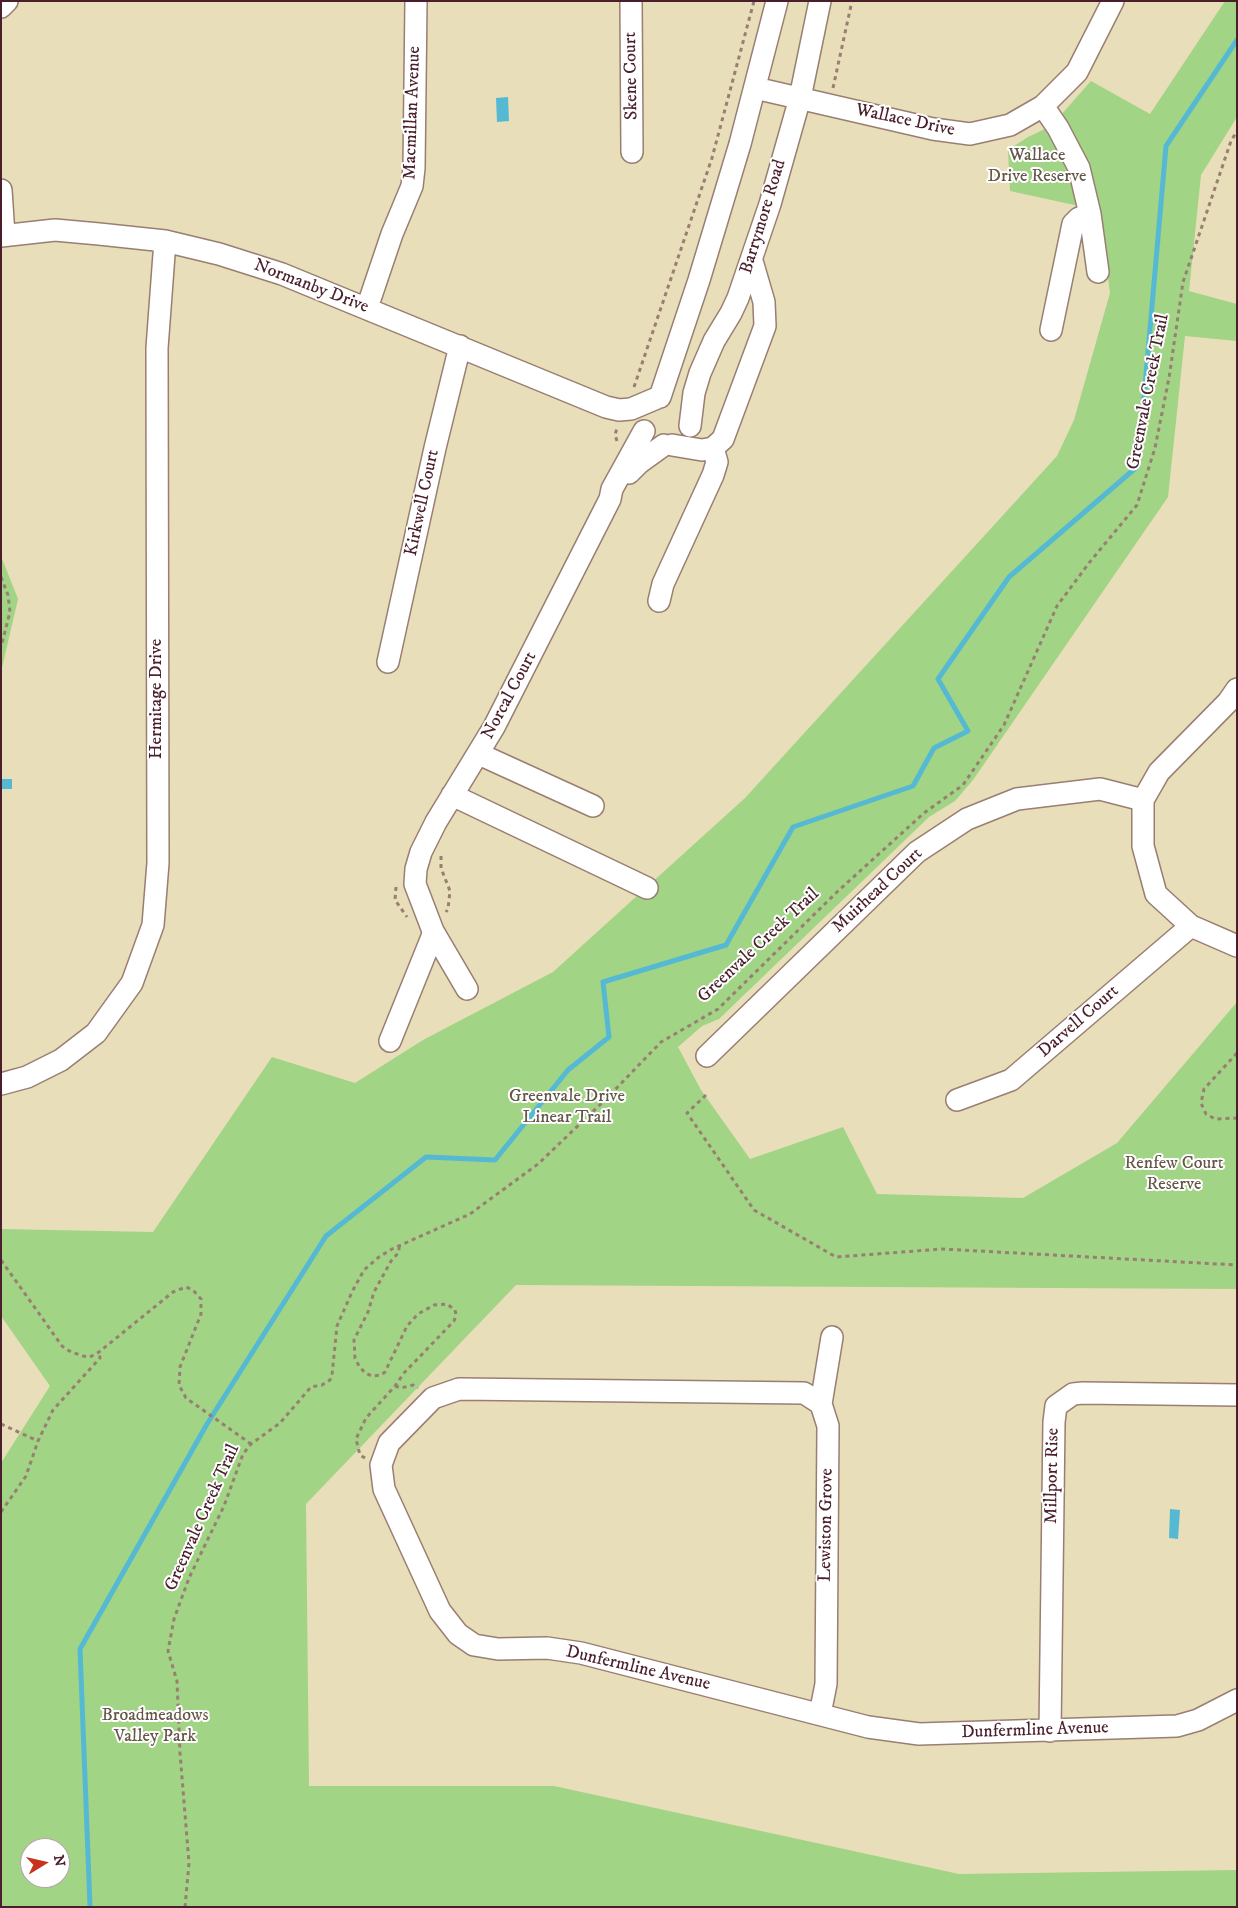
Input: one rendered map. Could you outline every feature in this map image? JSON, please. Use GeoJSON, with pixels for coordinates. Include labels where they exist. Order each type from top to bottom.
{"type":"FeatureCollection","features":[{"type":"Feature","properties":{"kind":"street"},"geometry":{"type":"LineString","coordinates":[[1,7],[7,1]]}},
{"type":"Feature","properties":{"kind":"street","name":"Macmillan Avenue"},"geometry":{"type":"LineString","coordinates":[[367,308],[392,234],[412,186],[414,168],[416,1]]}},
{"type":"Feature","properties":{"kind":"street","name":"Skene Court"},"geometry":{"type":"LineString","coordinates":[[631,1],[632,152]]}},
{"type":"Feature","properties":{"kind":"street"},"geometry":{"type":"LineString","coordinates":[[752,261],[764,302],[765,326],[723,439],[714,448],[702,450],[656,443],[649,438],[643,429],[644,410],[658,398],[720,214],[777,1]]}},
{"type":"Feature","properties":{"kind":"street","name":"Barrymore Road"},"geometry":{"type":"LineString","coordinates":[[690,426],[694,393],[703,366],[714,341],[731,313],[752,261],[800,98],[820,1]]}},
{"type":"Feature","properties":{"kind":"street","name":"Wallace Drive"},"geometry":{"type":"LineString","coordinates":[[755,88],[932,130],[970,134],[1010,124],[1043,106],[1077,72],[1113,1]]}},
{"type":"Feature","properties":{"kind":"street"},"geometry":{"type":"LineString","coordinates":[[1043,106],[1058,128],[1079,168],[1090,214],[1098,272]]}},
{"type":"Feature","properties":{"kind":"street"},"geometry":{"type":"LineString","coordinates":[[1,190],[3,235]]}},
{"type":"Feature","properties":{"kind":"street"},"geometry":{"type":"LineString","coordinates":[[1052,330],[1073,224],[1078,218],[1090,214]]}},
{"type":"Feature","properties":{"kind":"street","name":"Normanby Drive"},"geometry":{"type":"LineString","coordinates":[[3,235],[55,230],[165,241],[219,254],[282,274],[460,346],[643,429]]}},
{"type":"Feature","properties":{"kind":"street","name":"Hermitage Drive"},"geometry":{"type":"LineString","coordinates":[[1,1084],[27,1077],[61,1060],[96,1032],[132,983],[153,925],[158,863],[156,348],[165,241]]}},
{"type":"Feature","properties":{"kind":"street","name":"Kirkwell Court"},"geometry":{"type":"LineString","coordinates":[[388,662],[435,448],[460,346]]}},
{"type":"Feature","properties":{"kind":"street"},"geometry":{"type":"LineString","coordinates":[[617,418],[658,398],[674,397],[681,401],[689,412],[690,426],[684,438],[674,446]]}},
{"type":"Feature","properties":{"kind":"street","name":"Norcal Court"},"geometry":{"type":"LineString","coordinates":[[610,499],[612,488],[643,429]]}},
{"type":"Feature","properties":{"kind":"street","name":"Norcal Court"},"geometry":{"type":"LineString","coordinates":[[467,989],[431,926],[418,893],[415,884],[416,869],[421,852],[452,795],[479,754],[515,688],[610,499],[639,463],[674,446]]}},
{"type":"Feature","properties":{"kind":"street"},"geometry":{"type":"LineString","coordinates":[[661,592],[713,475],[717,462],[714,448]]}},
{"type":"Feature","properties":{"kind":"street"},"geometry":{"type":"LineString","coordinates":[[1237,689],[1228,702],[1158,772],[1143,800],[1143,846],[1156,894],[1191,926],[1237,946]]}},
{"type":"Feature","properties":{"kind":"street"},"geometry":{"type":"LineString","coordinates":[[479,754],[594,806]]}},
{"type":"Feature","properties":{"kind":"street","name":"Muirhead Court"},"geometry":{"type":"LineString","coordinates":[[707,1056],[917,852],[967,819],[1017,799],[1100,789],[1143,800]]}},
{"type":"Feature","properties":{"kind":"street"},"geometry":{"type":"LineString","coordinates":[[452,795],[646,888]]}},
{"type":"Feature","properties":{"kind":"street"},"geometry":{"type":"LineString","coordinates":[[390,1040],[429,947],[431,926]]}},
{"type":"Feature","properties":{"kind":"street","name":"Darvell Court"},"geometry":{"type":"LineString","coordinates":[[957,1100],[1011,1080],[1191,926]]}},
{"type":"Feature","properties":{"kind":"street","name":"Lewiston Grove"},"geometry":{"type":"LineString","coordinates":[[820,1714],[826,1684],[828,1426],[821,1404],[832,1337]]}},
{"type":"Feature","properties":{"kind":"street","name":"Dunfermline Avenue"},"geometry":{"type":"LineString","coordinates":[[821,1404],[804,1393],[459,1389],[433,1398],[389,1443],[381,1465],[384,1489],[440,1611],[458,1634],[474,1645],[498,1649],[547,1648],[582,1653],[881,1730],[919,1734],[1177,1726],[1198,1720],[1237,1700]]}},
{"type":"Feature","properties":{"kind":"street","name":"Millport Rise"},"geometry":{"type":"LineString","coordinates":[[1050,1731],[1054,1422],[1056,1406],[1073,1394],[1083,1393],[1237,1395]]}},
{"type":"Feature","properties":{"kind":"path"},"geometry":{"type":"LineString","coordinates":[[617,418],[712,158],[754,1]]}},
{"type":"Feature","properties":{"kind":"path"},"geometry":{"type":"LineString","coordinates":[[832,88],[852,1]]}},
{"type":"Feature","properties":{"kind":"path","name":"Greenvale Creek Trail"},"geometry":{"type":"LineString","coordinates":[[185,1907],[189,1863],[180,1753],[177,1681],[168,1652],[174,1619],[189,1578],[224,1506],[243,1454],[251,1444],[280,1423],[311,1387],[322,1385],[330,1380],[337,1326],[364,1270],[379,1257],[470,1214],[538,1164],[607,1098],[661,1042],[718,1009],[838,891],[924,813],[962,785],[1004,725],[1057,606],[1089,563],[1137,506],[1156,448],[1169,378],[1183,282],[1231,141],[1237,131]]}},
{"type":"Feature","properties":{"kind":"path"},"geometry":{"type":"LineString","coordinates":[[1,577],[8,595],[10,612],[1,647]]}},
{"type":"Feature","properties":{"kind":"path"},"geometry":{"type":"LineString","coordinates":[[431,926],[443,916],[448,909],[450,900],[450,891],[441,868],[443,851]]}},
{"type":"Feature","properties":{"kind":"path"},"geometry":{"type":"LineString","coordinates":[[1237,1053],[1204,1089],[1201,1103],[1206,1114],[1215,1119],[1237,1118]]}},
{"type":"Feature","properties":{"kind":"path"},"geometry":{"type":"LineString","coordinates":[[706,1095],[686,1113],[754,1210],[836,1257],[942,1249],[1237,1265]]}},
{"type":"Feature","properties":{"kind":"path"},"geometry":{"type":"LineString","coordinates":[[381,1465],[360,1456],[356,1439],[366,1418],[395,1386],[404,1373],[454,1321],[456,1315],[455,1310],[447,1304],[434,1306],[418,1314],[400,1340],[389,1368],[385,1372],[381,1375],[372,1376],[365,1373],[359,1366],[355,1358],[354,1340],[368,1312],[374,1292],[390,1261],[399,1252],[400,1247]]}},
{"type":"Feature","properties":{"kind":"path"},"geometry":{"type":"LineString","coordinates":[[1,1260],[62,1346],[71,1352],[83,1356],[90,1356],[99,1352],[173,1292],[186,1287],[193,1290],[202,1299],[202,1314],[180,1367],[179,1385],[186,1398],[251,1444]]}},
{"type":"Feature","properties":{"kind":"path"},"geometry":{"type":"LineString","coordinates":[[1,1512],[26,1476],[38,1440],[53,1410],[100,1358],[99,1352]]}},
{"type":"Feature","properties":{"kind":"path"},"geometry":{"type":"LineString","coordinates":[[395,1386],[401,1388],[413,1385],[420,1390]]}},
{"type":"Feature","properties":{"kind":"path"},"geometry":{"type":"LineString","coordinates":[[1,1424],[38,1440]]}},
{"type":"Feature","properties":{"kind":"green space"},"geometry":{"type":"Polygon","coordinates":[[[1225,1],[1237,1],[1237,117],[1201,175],[1189,291],[1237,304],[1237,341],[1185,336],[1168,497],[973,780],[955,801],[929,817],[719,1019],[702,1026],[678,1047],[701,1090],[750,1159],[843,1127],[877,1194],[1023,1198],[1117,1143],[1237,1002],[1237,1289],[516,1285],[306,1504],[309,1786],[554,1786],[959,1874],[1237,1870],[1237,1907],[1,1907],[1,1463],[50,1386],[1,1316],[1,1229],[153,1232],[272,1057],[355,1083],[423,1040],[553,972],[745,798],[1057,456],[1074,420],[1110,293],[1106,262],[1060,116],[1091,81],[1150,114],[1225,1]]]}},
{"type":"Feature","properties":{"kind":"green space","name":"Wallace Drive Reserve"},"geometry":{"type":"Polygon","coordinates":[[[1045,129],[1053,136],[1069,167],[1079,206],[1010,191],[1008,150],[1045,129]]]}},
{"type":"Feature","properties":{"kind":"green space"},"geometry":{"type":"Polygon","coordinates":[[[1,556],[18,599],[1,672],[1,556]]]}},
{"type":"Feature","properties":{"kind":"water"},"geometry":{"type":"Polygon","coordinates":[[[508,97],[509,121],[497,122],[496,98],[508,97]]]}},
{"type":"Feature","properties":{"kind":"water"},"geometry":{"type":"Polygon","coordinates":[[[1,779],[12,779],[12,789],[1,789],[1,779]]]}},
{"type":"Feature","properties":{"kind":"water"},"geometry":{"type":"Polygon","coordinates":[[[1170,1509],[1180,1510],[1178,1539],[1169,1538],[1170,1509]]]}},
{"type":"Feature","properties":{"kind":"waterway"},"geometry":{"type":"LineString","coordinates":[[90,1907],[80,1649],[207,1424],[326,1236],[426,1157],[495,1160],[568,1070],[609,1037],[603,982],[726,945],[793,827],[913,786],[934,748],[968,731],[938,679],[1009,577],[1138,466],[1166,146],[1237,40]]}},
{"type":"Feature","properties":{"kind":"park label","name":"Greenvale Drive Linear Trail"},"geometry":{"type":"Point","coordinates":[567,1107]}},
{"type":"Feature","properties":{"kind":"park label","name":"Renfew Court Reserve"},"geometry":{"type":"Point","coordinates":[1174,1174]}},
{"type":"Feature","properties":{"kind":"park label","name":"Broadmeadows Valley Park"},"geometry":{"type":"Point","coordinates":[155,1726]}}]}
